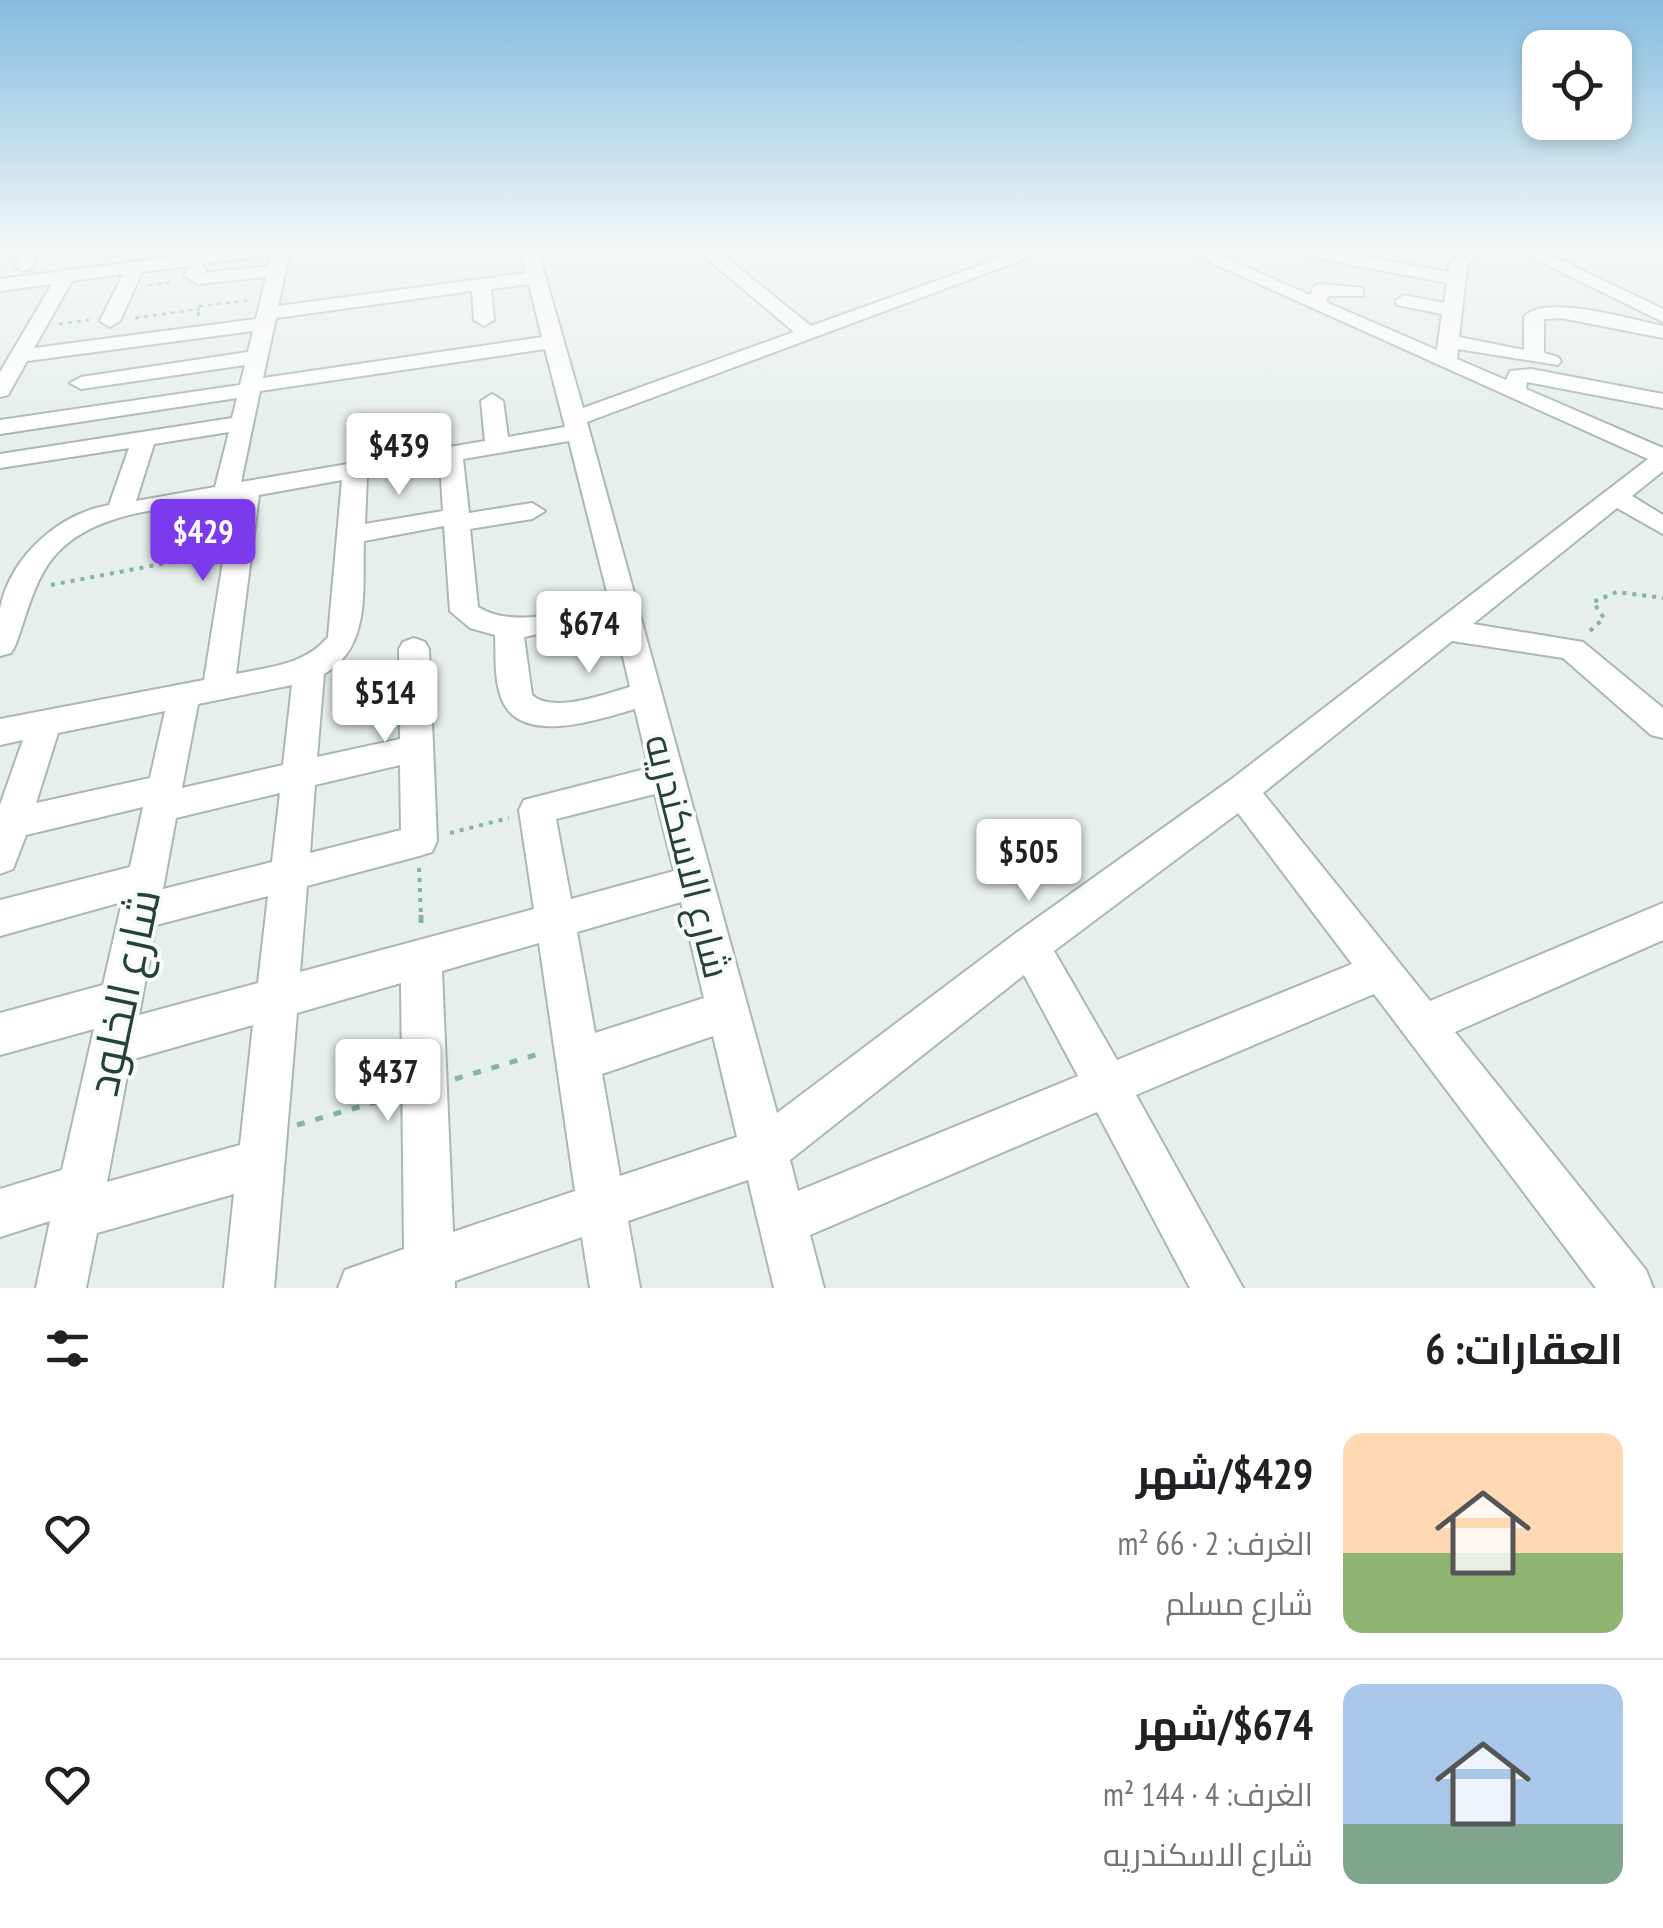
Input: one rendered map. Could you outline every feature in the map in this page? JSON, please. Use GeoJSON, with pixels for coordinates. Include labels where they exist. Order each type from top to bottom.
{"type":"FeatureCollection","features":[{"type":"Feature","properties":{"kind":"street"},"geometry":{"type":"LineString","coordinates":[[0,390],[46,311]]}},
{"type":"Feature","properties":{"kind":"street"},"geometry":{"type":"LineString","coordinates":[[111,319],[115,311]]}},
{"type":"Feature","properties":{"kind":"street"},"geometry":{"type":"LineString","coordinates":[[20,356],[98,346],[274,311]]}},
{"type":"Feature","properties":{"kind":"street"},"geometry":{"type":"LineString","coordinates":[[483,311],[484,320]]}},
{"type":"Feature","properties":{"kind":"street","name":"شارع الاسكندريه"},"geometry":{"type":"LineString","coordinates":[[548,311],[799,1288]]}},
{"type":"Feature","properties":{"kind":"street"},"geometry":{"type":"LineString","coordinates":[[781,311],[809,334]]}},
{"type":"Feature","properties":{"kind":"street"},"geometry":{"type":"LineString","coordinates":[[0,646],[40,551],[53,538],[96,515],[497,446],[577,425],[872,311]]}},
{"type":"Feature","properties":{"kind":"street"},"geometry":{"type":"LineString","coordinates":[[363,1288],[430,1277],[602,1206],[764,1150],[1030,946],[1241,791],[1663,458],[1516,393],[1447,352],[1332,311]]}},
{"type":"Feature","properties":{"kind":"street"},"geometry":{"type":"LineString","coordinates":[[1447,352],[1452,311]]}},
{"type":"Feature","properties":{"kind":"street","name":"شارع الخلود"},"geometry":{"type":"LineString","coordinates":[[60,1288],[163,798],[201,692],[238,550],[242,423],[267,312]]}},
{"type":"Feature","properties":{"kind":"street"},"geometry":{"type":"LineString","coordinates":[[1534,357],[1534,317],[1538,313],[1560,312],[1663,332]]}},
{"type":"Feature","properties":{"kind":"street"},"geometry":{"type":"LineString","coordinates":[[0,427],[555,342]]}},
{"type":"Feature","properties":{"kind":"street"},"geometry":{"type":"LineString","coordinates":[[48,454],[98,346]]}},
{"type":"Feature","properties":{"kind":"street"},"geometry":{"type":"LineString","coordinates":[[1447,352],[1534,357],[1580,370],[1584,386]]}},
{"type":"Feature","properties":{"kind":"street"},"geometry":{"type":"LineString","coordinates":[[81,382],[257,357]]}},
{"type":"Feature","properties":{"kind":"street"},"geometry":{"type":"LineString","coordinates":[[156,404],[168,370]]}},
{"type":"Feature","properties":{"kind":"street"},"geometry":{"type":"LineString","coordinates":[[1516,393],[1516,378],[1524,374],[1663,401]]}},
{"type":"Feature","properties":{"kind":"street"},"geometry":{"type":"LineString","coordinates":[[492,401],[497,446]]}},
{"type":"Feature","properties":{"kind":"street"},"geometry":{"type":"LineString","coordinates":[[1604,432],[1602,417],[1608,414],[1632,414],[1663,421]]}},
{"type":"Feature","properties":{"kind":"street"},"geometry":{"type":"LineString","coordinates":[[0,461],[242,423]]}},
{"type":"Feature","properties":{"kind":"street"},"geometry":{"type":"LineString","coordinates":[[120,509],[144,438]]}},
{"type":"Feature","properties":{"kind":"street"},"geometry":{"type":"LineString","coordinates":[[451,453],[464,612],[490,627],[508,630],[625,606]]}},
{"type":"Feature","properties":{"kind":"street"},"geometry":{"type":"LineString","coordinates":[[0,732],[309,669],[328,658],[346,633],[355,470]]}},
{"type":"Feature","properties":{"kind":"street"},"geometry":{"type":"LineString","coordinates":[[1616,496],[1663,526]]}},
{"type":"Feature","properties":{"kind":"street"},"geometry":{"type":"LineString","coordinates":[[351,536],[532,511]]}},
{"type":"Feature","properties":{"kind":"street"},"geometry":{"type":"LineString","coordinates":[[508,630],[518,702],[528,711],[558,715],[647,694]]}},
{"type":"Feature","properties":{"kind":"street"},"geometry":{"type":"LineString","coordinates":[[1448,630],[1572,649],[1663,726]]}},
{"type":"Feature","properties":{"kind":"street"},"geometry":{"type":"LineString","coordinates":[[0,918],[289,874],[419,841],[414,649]]}},
{"type":"Feature","properties":{"kind":"street"},"geometry":{"type":"LineString","coordinates":[[249,1288],[309,669]]}},
{"type":"Feature","properties":{"kind":"street"},"geometry":{"type":"LineString","coordinates":[[0,858],[4,826],[45,723]]}},
{"type":"Feature","properties":{"kind":"street"},"geometry":{"type":"LineString","coordinates":[[4,826],[299,775],[416,748]]}},
{"type":"Feature","properties":{"kind":"street"},"geometry":{"type":"LineString","coordinates":[[615,1288],[538,810],[668,777]]}},
{"type":"Feature","properties":{"kind":"street"},"geometry":{"type":"LineString","coordinates":[[1241,791],[1628,1288]]}},
{"type":"Feature","properties":{"kind":"street"},"geometry":{"type":"LineString","coordinates":[[112,1044],[695,882]]}},
{"type":"Feature","properties":{"kind":"street"},"geometry":{"type":"LineString","coordinates":[[1423,1025],[1663,921]]}},
{"type":"Feature","properties":{"kind":"street"},"geometry":{"type":"LineString","coordinates":[[1030,946],[1218,1288]]}},
{"type":"Feature","properties":{"kind":"street"},"geometry":{"type":"LineString","coordinates":[[422,958],[430,1277]]}},
{"type":"Feature","properties":{"kind":"street"},"geometry":{"type":"LineString","coordinates":[[782,1222],[1380,971]]}},
{"type":"Feature","properties":{"kind":"street"},"geometry":{"type":"LineString","coordinates":[[0,1034],[120,1001]]}},
{"type":"Feature","properties":{"kind":"street"},"geometry":{"type":"LineString","coordinates":[[578,1060],[728,1011]]}},
{"type":"Feature","properties":{"kind":"street"},"geometry":{"type":"LineString","coordinates":[[0,1212],[79,1201],[261,1164]]}},
{"type":"Feature","properties":{"kind":"path"},"geometry":{"type":"LineString","coordinates":[[37,327],[175,311]]}},
{"type":"Feature","properties":{"kind":"path"},"geometry":{"type":"LineString","coordinates":[[252,311],[267,312]]}},
{"type":"Feature","properties":{"kind":"path"},"geometry":{"type":"LineString","coordinates":[[24,590],[238,550]]}},
{"type":"Feature","properties":{"kind":"path"},"geometry":{"type":"LineString","coordinates":[[1572,649],[1604,618],[1593,602],[1617,592],[1663,598]]}},
{"type":"Feature","properties":{"kind":"path"},"geometry":{"type":"LineString","coordinates":[[422,958],[419,841],[538,810]]}}]}
